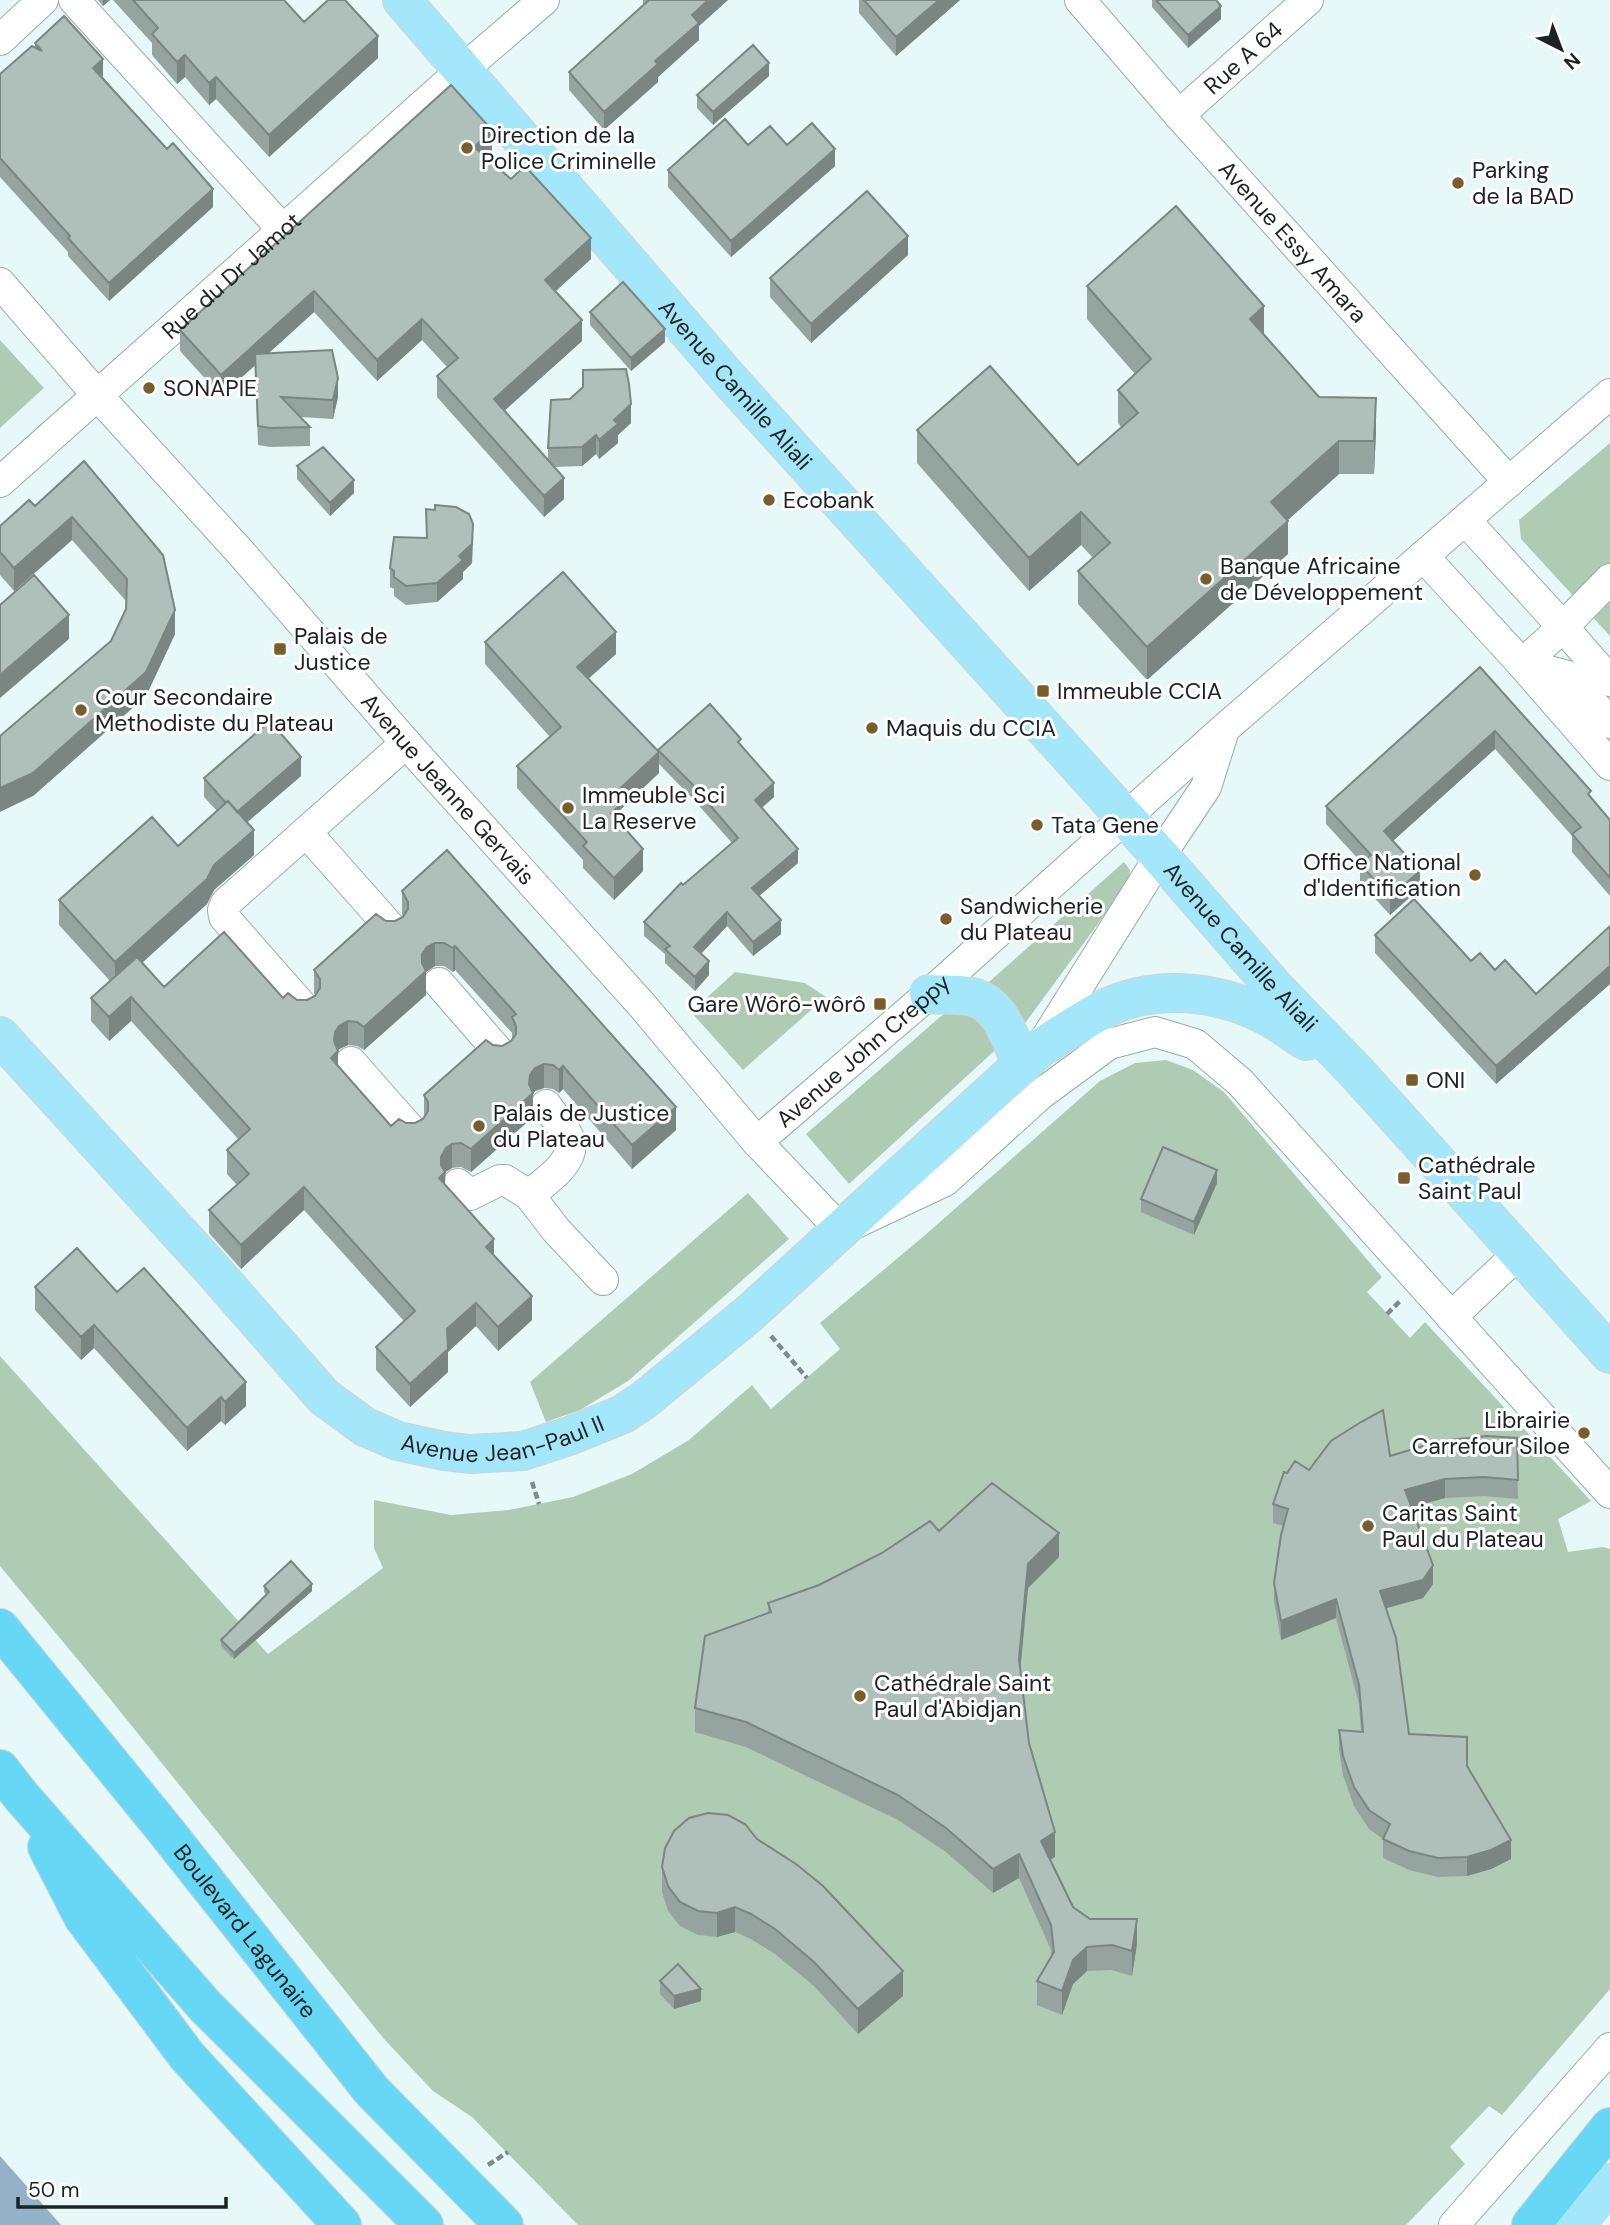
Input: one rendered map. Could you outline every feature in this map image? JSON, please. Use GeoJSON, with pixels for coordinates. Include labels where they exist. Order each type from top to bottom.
{"type":"FeatureCollection","features":[{"type":"Feature","properties":{"kind":"highway","name":"Boulevard Lagunaire"},"geometry":{"type":"LineString","coordinates":[[0,1628],[161,1825],[372,2091],[504,2225]]}},
{"type":"Feature","properties":{"kind":"highway"},"geometry":{"type":"LineString","coordinates":[[10,1782],[83,1917],[187,2056],[342,2225]]}},
{"type":"Feature","properties":{"kind":"highway"},"geometry":{"type":"LineString","coordinates":[[10,1782],[205,2006],[424,2225]]}},
{"type":"Feature","properties":{"kind":"highway"},"geometry":{"type":"LineString","coordinates":[[1531,2225],[1610,2127]]}},
{"type":"Feature","properties":{"kind":"main road","name":"Avenue Camille Aliali"},"geometry":{"type":"LineString","coordinates":[[402,0],[729,379],[1126,818],[1275,988],[1358,1074],[1610,1354]]}},
{"type":"Feature","properties":{"kind":"main road","name":"Avenue Jean-Paul II"},"geometry":{"type":"LineString","coordinates":[[0,1036],[324,1397],[365,1427],[398,1441],[444,1451],[496,1454],[523,1451],[569,1436],[623,1414],[644,1400],[751,1312],[1031,1057],[1083,1021],[1111,1006],[1152,996],[1187,993],[1234,1002],[1266,1015],[1358,1074]]}},
{"type":"Feature","properties":{"kind":"main road"},"geometry":{"type":"LineString","coordinates":[[929,995],[970,996],[989,1005],[1031,1057]]}},
{"type":"Feature","properties":{"kind":"main road"},"geometry":{"type":"LineString","coordinates":[[1575,2225],[1610,2183]]}},
{"type":"Feature","properties":{"kind":"street"},"geometry":{"type":"LineString","coordinates":[[0,40],[43,0]]}},
{"type":"Feature","properties":{"kind":"street"},"geometry":{"type":"LineString","coordinates":[[74,0],[283,230]]}},
{"type":"Feature","properties":{"kind":"street","name":"Rue du Dr Jamot"},"geometry":{"type":"LineString","coordinates":[[0,482],[544,0]]}},
{"type":"Feature","properties":{"kind":"street","name":"Avenue Essy Amara"},"geometry":{"type":"LineString","coordinates":[[1080,0],[1179,115],[1509,482]]}},
{"type":"Feature","properties":{"kind":"street","name":"Rue A 64"},"geometry":{"type":"LineString","coordinates":[[1179,115],[1308,0]]}},
{"type":"Feature","properties":{"kind":"street","name":"Avenue Jeanne Gervais"},"geometry":{"type":"LineString","coordinates":[[0,283],[406,743],[641,1004],[757,1142],[841,1230]]}},
{"type":"Feature","properties":{"kind":"street","name":"Avenue John Creppy"},"geometry":{"type":"LineString","coordinates":[[757,1142],[929,995],[1224,729],[1610,394]]}},
{"type":"Feature","properties":{"kind":"street"},"geometry":{"type":"LineString","coordinates":[[1465,520],[1610,681]]}},
{"type":"Feature","properties":{"kind":"street"},"geometry":{"type":"LineString","coordinates":[[1423,556],[1610,765]]}},
{"type":"Feature","properties":{"kind":"street"},"geometry":{"type":"LineString","coordinates":[[1522,664],[1610,579]]}},
{"type":"Feature","properties":{"kind":"street"},"geometry":{"type":"LineString","coordinates":[[1563,627],[1568,676]]}},
{"type":"Feature","properties":{"kind":"street"},"geometry":{"type":"LineString","coordinates":[[1522,664],[1568,676],[1610,723]]}},
{"type":"Feature","properties":{"kind":"street","name":"Avenue Jean-Paul II"},"geometry":{"type":"LineString","coordinates":[[1031,1057],[1206,787],[1224,729]]}},
{"type":"Feature","properties":{"kind":"street"},"geometry":{"type":"LineString","coordinates":[[303,1007],[224,917],[223,910],[226,903],[406,743]]}},
{"type":"Feature","properties":{"kind":"street"},"geometry":{"type":"LineString","coordinates":[[306,832],[391,928]]}},
{"type":"Feature","properties":{"kind":"street"},"geometry":{"type":"LineString","coordinates":[[439,984],[499,1052]]}},
{"type":"Feature","properties":{"kind":"street"},"geometry":{"type":"LineString","coordinates":[[841,1230],[945,1181],[1041,1094],[1109,1044],[1155,1032],[1195,1044],[1240,1082],[1610,1493]]}},
{"type":"Feature","properties":{"kind":"street"},"geometry":{"type":"LineString","coordinates":[[351,1062],[411,1130]]}},
{"type":"Feature","properties":{"kind":"street"},"geometry":{"type":"LineString","coordinates":[[529,1195],[565,1163],[571,1151],[569,1138],[546,1105]]}},
{"type":"Feature","properties":{"kind":"street"},"geometry":{"type":"LineString","coordinates":[[458,1184],[470,1195],[505,1180],[529,1195],[603,1280]]}},
{"type":"Feature","properties":{"kind":"street"},"geometry":{"type":"LineString","coordinates":[[1451,1317],[1519,1253]]}},
{"type":"Feature","properties":{"kind":"street"},"geometry":{"type":"LineString","coordinates":[[1454,2225],[1610,2048]]}},
{"type":"Feature","properties":{"kind":"path"},"geometry":{"type":"LineString","coordinates":[[751,1312],[807,1378]]}},
{"type":"Feature","properties":{"kind":"green space"},"geometry":{"type":"Polygon","coordinates":[[[0,340],[44,388],[0,428],[0,340]]]}},
{"type":"Feature","properties":{"kind":"green space"},"geometry":{"type":"Polygon","coordinates":[[[1610,443],[1610,636],[1521,539],[1519,520],[1610,443]]]}},
{"type":"Feature","properties":{"kind":"green space"},"geometry":{"type":"Polygon","coordinates":[[[1124,862],[1130,870],[1129,878],[1026,1022],[849,1184],[806,1134],[940,1017],[990,981],[1124,862]]]}},
{"type":"Feature","properties":{"kind":"green space"},"geometry":{"type":"Polygon","coordinates":[[[735,972],[805,983],[826,997],[743,1070],[691,1012],[735,972]]]}},
{"type":"Feature","properties":{"kind":"green space"},"geometry":{"type":"Polygon","coordinates":[[[1166,1060],[1193,1070],[1224,1092],[1382,1277],[1367,1292],[1410,1338],[1425,1322],[1591,1501],[1558,1519],[1568,1552],[1603,1547],[1610,1549],[1610,1989],[1502,2115],[1489,2106],[1450,2147],[1465,2164],[1406,2225],[578,2225],[472,2117],[433,2091],[384,2039],[0,1566],[0,1356],[268,1654],[383,1568],[374,1548],[374,1500],[451,1515],[509,1510],[573,1497],[632,1474],[689,1440],[752,1385],[771,1409],[840,1349],[820,1323],[924,1236],[1100,1081],[1135,1063],[1166,1060]]]}},
{"type":"Feature","properties":{"kind":"green space"},"geometry":{"type":"Polygon","coordinates":[[[748,1193],[789,1239],[628,1381],[580,1410],[546,1422],[530,1382],[748,1193]]]}},
{"type":"Feature","properties":{"kind":"water"},"geometry":{"type":"Polygon","coordinates":[[[0,2156],[61,2225],[0,2225],[0,2156]]]}},
{"type":"Feature","properties":{"kind":"building"},"geometry":{"type":"Polygon","coordinates":[[[133,0],[284,0],[304,22],[328,0],[345,0],[378,36],[269,135],[216,77],[209,83],[185,55],[177,62],[152,34],[158,28],[133,0]]]}},
{"type":"Feature","properties":{"kind":"building"},"geometry":{"type":"Polygon","coordinates":[[[649,0],[708,0],[692,15],[699,23],[655,61],[658,64],[604,112],[569,72],[649,0]]]}},
{"type":"Feature","properties":{"kind":"building"},"geometry":{"type":"Polygon","coordinates":[[[864,0],[939,0],[896,37],[864,0]]]}},
{"type":"Feature","properties":{"kind":"building"},"geometry":{"type":"Polygon","coordinates":[[[1156,0],[1216,0],[1221,6],[1188,35],[1156,0]]]}},
{"type":"Feature","properties":{"kind":"building"},"geometry":{"type":"Polygon","coordinates":[[[64,16],[103,59],[93,68],[167,149],[173,143],[213,189],[109,283],[0,158],[0,74],[32,46],[42,51],[35,43],[64,16]]]}},
{"type":"Feature","properties":{"kind":"building"},"geometry":{"type":"Polygon","coordinates":[[[753,45],[769,63],[713,112],[697,95],[753,45]]]}},
{"type":"Feature","properties":{"kind":"building"},"geometry":{"type":"Polygon","coordinates":[[[451,85],[492,130],[474,147],[511,179],[525,166],[591,238],[545,280],[582,320],[494,399],[564,478],[544,496],[437,376],[458,358],[422,319],[377,360],[314,291],[221,375],[180,330],[451,85]]]}},
{"type":"Feature","properties":{"kind":"building"},"geometry":{"type":"Polygon","coordinates":[[[725,119],[748,145],[770,126],[787,145],[812,123],[835,149],[731,241],[668,170],[725,119]]]}},
{"type":"Feature","properties":{"kind":"building"},"geometry":{"type":"Polygon","coordinates":[[[867,191],[908,236],[811,324],[770,278],[867,191]]]}},
{"type":"Feature","properties":{"kind":"building"},"geometry":{"type":"Polygon","coordinates":[[[1176,206],[1264,306],[1250,319],[1319,397],[1376,398],[1374,441],[1339,441],[1271,502],[1288,521],[1147,647],[1078,571],[1110,543],[1081,512],[1029,558],[917,430],[990,366],[1078,465],[1138,413],[1118,390],[1151,359],[1087,286],[1176,206]]]}},
{"type":"Feature","properties":{"kind":"building"},"geometry":{"type":"Polygon","coordinates":[[[623,282],[665,329],[631,358],[590,312],[623,282]]]}},
{"type":"Feature","properties":{"kind":"building"},"geometry":{"type":"Polygon","coordinates":[[[332,350],[338,378],[333,400],[281,397],[310,427],[258,426],[255,354],[332,350]]]}},
{"type":"Feature","properties":{"kind":"building"},"geometry":{"type":"Polygon","coordinates":[[[626,369],[631,404],[614,420],[618,424],[599,440],[596,435],[582,447],[548,448],[551,400],[570,399],[583,387],[583,370],[626,369]]]}},
{"type":"Feature","properties":{"kind":"building"},"geometry":{"type":"Polygon","coordinates":[[[323,447],[354,480],[330,503],[297,466],[323,447]]]}},
{"type":"Feature","properties":{"kind":"building"},"geometry":{"type":"Polygon","coordinates":[[[84,461],[163,555],[175,610],[146,672],[33,773],[0,788],[0,736],[111,641],[126,609],[127,579],[72,517],[14,568],[0,552],[0,526],[29,500],[35,506],[84,461]]]}},
{"type":"Feature","properties":{"kind":"building"},"geometry":{"type":"Polygon","coordinates":[[[435,505],[456,507],[469,514],[473,524],[472,544],[459,556],[463,560],[437,583],[406,586],[394,577],[394,571],[390,568],[394,537],[427,538],[426,509],[435,510],[435,505]]]}},
{"type":"Feature","properties":{"kind":"building"},"geometry":{"type":"Polygon","coordinates":[[[563,572],[616,632],[577,667],[659,752],[611,797],[619,806],[611,813],[643,849],[614,878],[583,846],[587,842],[517,766],[561,727],[485,642],[563,572]]]}},
{"type":"Feature","properties":{"kind":"building"},"geometry":{"type":"Polygon","coordinates":[[[34,575],[69,615],[0,675],[0,605],[34,575]]]}},
{"type":"Feature","properties":{"kind":"building"},"geometry":{"type":"Polygon","coordinates":[[[1480,667],[1591,791],[1588,794],[1610,820],[1610,878],[1572,834],[1581,827],[1495,731],[1384,831],[1420,871],[1390,897],[1360,864],[1371,855],[1326,806],[1480,667]]]}},
{"type":"Feature","properties":{"kind":"building"},"geometry":{"type":"Polygon","coordinates":[[[710,704],[741,739],[738,742],[774,783],[755,800],[798,849],[752,888],[781,920],[753,942],[727,912],[694,947],[709,961],[695,977],[665,949],[670,946],[644,922],[681,883],[683,885],[738,838],[693,785],[658,750],[710,704]]]}},
{"type":"Feature","properties":{"kind":"building"},"geometry":{"type":"Polygon","coordinates":[[[270,721],[301,757],[237,812],[204,778],[270,721]]]}},
{"type":"Feature","properties":{"kind":"building"},"geometry":{"type":"Polygon","coordinates":[[[228,801],[254,830],[214,865],[207,879],[115,962],[59,900],[152,817],[178,846],[228,801]]]}},
{"type":"Feature","properties":{"kind":"building"},"geometry":{"type":"Polygon","coordinates":[[[447,850],[676,1107],[632,1145],[563,1066],[559,1070],[553,1065],[544,1064],[535,1068],[530,1075],[529,1084],[533,1093],[471,1149],[461,1143],[446,1148],[441,1157],[445,1172],[439,1178],[494,1239],[486,1247],[532,1296],[498,1327],[476,1303],[447,1329],[448,1349],[410,1384],[376,1347],[415,1311],[304,1187],[241,1245],[209,1210],[249,1174],[227,1150],[250,1129],[131,997],[109,1017],[91,998],[137,957],[164,987],[224,932],[283,998],[288,993],[297,1000],[307,1000],[315,996],[320,988],[320,979],[314,970],[376,914],[386,921],[403,917],[408,909],[408,902],[402,891],[447,850]],[[444,943],[427,947],[422,954],[426,971],[364,1027],[357,1022],[348,1021],[335,1032],[334,1041],[338,1051],[331,1058],[391,1126],[399,1119],[406,1123],[415,1123],[423,1119],[428,1111],[428,1102],[424,1095],[486,1040],[493,1045],[502,1046],[516,1034],[512,1017],[516,1014],[455,946],[453,948],[444,943]]]}},
{"type":"Feature","properties":{"kind":"building"},"geometry":{"type":"Polygon","coordinates":[[[1414,899],[1471,961],[1480,953],[1495,970],[1505,960],[1536,994],[1610,926],[1610,966],[1496,1066],[1375,935],[1414,899]]]}},
{"type":"Feature","properties":{"kind":"building"},"geometry":{"type":"Polygon","coordinates":[[[1163,1147],[1217,1170],[1194,1222],[1141,1199],[1163,1147]]]}},
{"type":"Feature","properties":{"kind":"building"},"geometry":{"type":"Polygon","coordinates":[[[77,1248],[117,1292],[144,1268],[246,1382],[225,1402],[221,1397],[187,1428],[94,1325],[81,1337],[35,1287],[77,1248]]]}},
{"type":"Feature","properties":{"kind":"building"},"geometry":{"type":"Polygon","coordinates":[[[1383,1410],[1390,1456],[1440,1441],[1487,1436],[1517,1438],[1518,1480],[1484,1477],[1445,1479],[1405,1490],[1433,1565],[1423,1580],[1380,1591],[1396,1638],[1409,1734],[1467,1737],[1467,1766],[1511,1840],[1491,1850],[1467,1857],[1438,1858],[1409,1851],[1383,1839],[1390,1824],[1369,1810],[1354,1787],[1343,1756],[1339,1730],[1363,1732],[1359,1685],[1336,1599],[1281,1621],[1274,1583],[1288,1509],[1273,1504],[1284,1472],[1287,1473],[1295,1461],[1309,1470],[1331,1441],[1383,1410]]]}},
{"type":"Feature","properties":{"kind":"building","name":"Cathédrale Saint Paul d'Abidjan"},"geometry":{"type":"Polygon","coordinates":[[[992,1483],[1059,1533],[1028,1564],[1019,1659],[1029,1743],[1055,1832],[1041,1841],[1073,1907],[1090,1919],[1137,1919],[1132,1951],[1112,1945],[1087,1947],[1073,1960],[1062,1991],[1037,1981],[1054,1952],[1051,1925],[1019,1854],[993,1869],[946,1828],[898,1795],[746,1722],[695,1708],[705,1636],[771,1612],[768,1603],[819,1585],[882,1553],[930,1521],[939,1531],[992,1483]]]}},
{"type":"Feature","properties":{"kind":"building"},"geometry":{"type":"Polygon","coordinates":[[[291,1561],[312,1584],[234,1653],[221,1640],[269,1592],[264,1586],[291,1561]]]}},
{"type":"Feature","properties":{"kind":"building"},"geometry":{"type":"Polygon","coordinates":[[[708,1813],[728,1815],[745,1824],[757,1839],[796,1864],[823,1886],[903,1971],[858,2009],[814,1962],[775,1929],[751,1914],[735,1907],[717,1913],[698,1911],[680,1902],[668,1886],[662,1867],[665,1848],[674,1831],[689,1818],[708,1813]]]}},
{"type":"Feature","properties":{"kind":"building"},"geometry":{"type":"Polygon","coordinates":[[[678,1964],[701,1989],[674,1996],[660,1981],[678,1964]]]}},
{"type":"Feature","properties":{"kind":"place","name":"Direction de la Police Criminelle"},"geometry":{"type":"Point","coordinates":[467,148]}},
{"type":"Feature","properties":{"kind":"place","name":"Parking de la BAD"},"geometry":{"type":"Point","coordinates":[1458,183]}},
{"type":"Feature","properties":{"kind":"place","name":"SONAPIE"},"geometry":{"type":"Point","coordinates":[149,388]}},
{"type":"Feature","properties":{"kind":"place","name":"Ecobank"},"geometry":{"type":"Point","coordinates":[769,500]}},
{"type":"Feature","properties":{"kind":"place","name":"Banque Africaine de Développement"},"geometry":{"type":"Point","coordinates":[1206,579]}},
{"type":"Feature","properties":{"kind":"place","name":"Palais de Justice"},"geometry":{"type":"Point","coordinates":[280,649]}},
{"type":"Feature","properties":{"kind":"place","name":"Immeuble CCIA"},"geometry":{"type":"Point","coordinates":[1043,691]}},
{"type":"Feature","properties":{"kind":"place","name":"Cour Secondaire Methodiste du Plateau"},"geometry":{"type":"Point","coordinates":[81,710]}},
{"type":"Feature","properties":{"kind":"place","name":"Maquis du CCIA"},"geometry":{"type":"Point","coordinates":[872,728]}},
{"type":"Feature","properties":{"kind":"place","name":"Immeuble Sci La Reserve"},"geometry":{"type":"Point","coordinates":[568,808]}},
{"type":"Feature","properties":{"kind":"place","name":"Tata Gene"},"geometry":{"type":"Point","coordinates":[1037,825]}},
{"type":"Feature","properties":{"kind":"place","name":"Office National d'Identification"},"geometry":{"type":"Point","coordinates":[1475,875]}},
{"type":"Feature","properties":{"kind":"place","name":"Sandwicherie du Plateau"},"geometry":{"type":"Point","coordinates":[946,919]}},
{"type":"Feature","properties":{"kind":"place","name":"Gare Wôrô-wôrô"},"geometry":{"type":"Point","coordinates":[880,1004]}},
{"type":"Feature","properties":{"kind":"place","name":"ONI"},"geometry":{"type":"Point","coordinates":[1412,1080]}},
{"type":"Feature","properties":{"kind":"place","name":"Palais de Justice du Plateau"},"geometry":{"type":"Point","coordinates":[479,1126]}},
{"type":"Feature","properties":{"kind":"place","name":"Cathédrale Saint Paul"},"geometry":{"type":"Point","coordinates":[1404,1178]}},
{"type":"Feature","properties":{"kind":"place","name":"Librairie Carrefour Siloe"},"geometry":{"type":"Point","coordinates":[1584,1433]}},
{"type":"Feature","properties":{"kind":"place","name":"Caritas Saint Paul du Plateau"},"geometry":{"type":"Point","coordinates":[1368,1526]}},
{"type":"Feature","properties":{"kind":"place","name":"Cathédrale Saint Paul d'Abidjan"},"geometry":{"type":"Point","coordinates":[860,1696]}}]}
